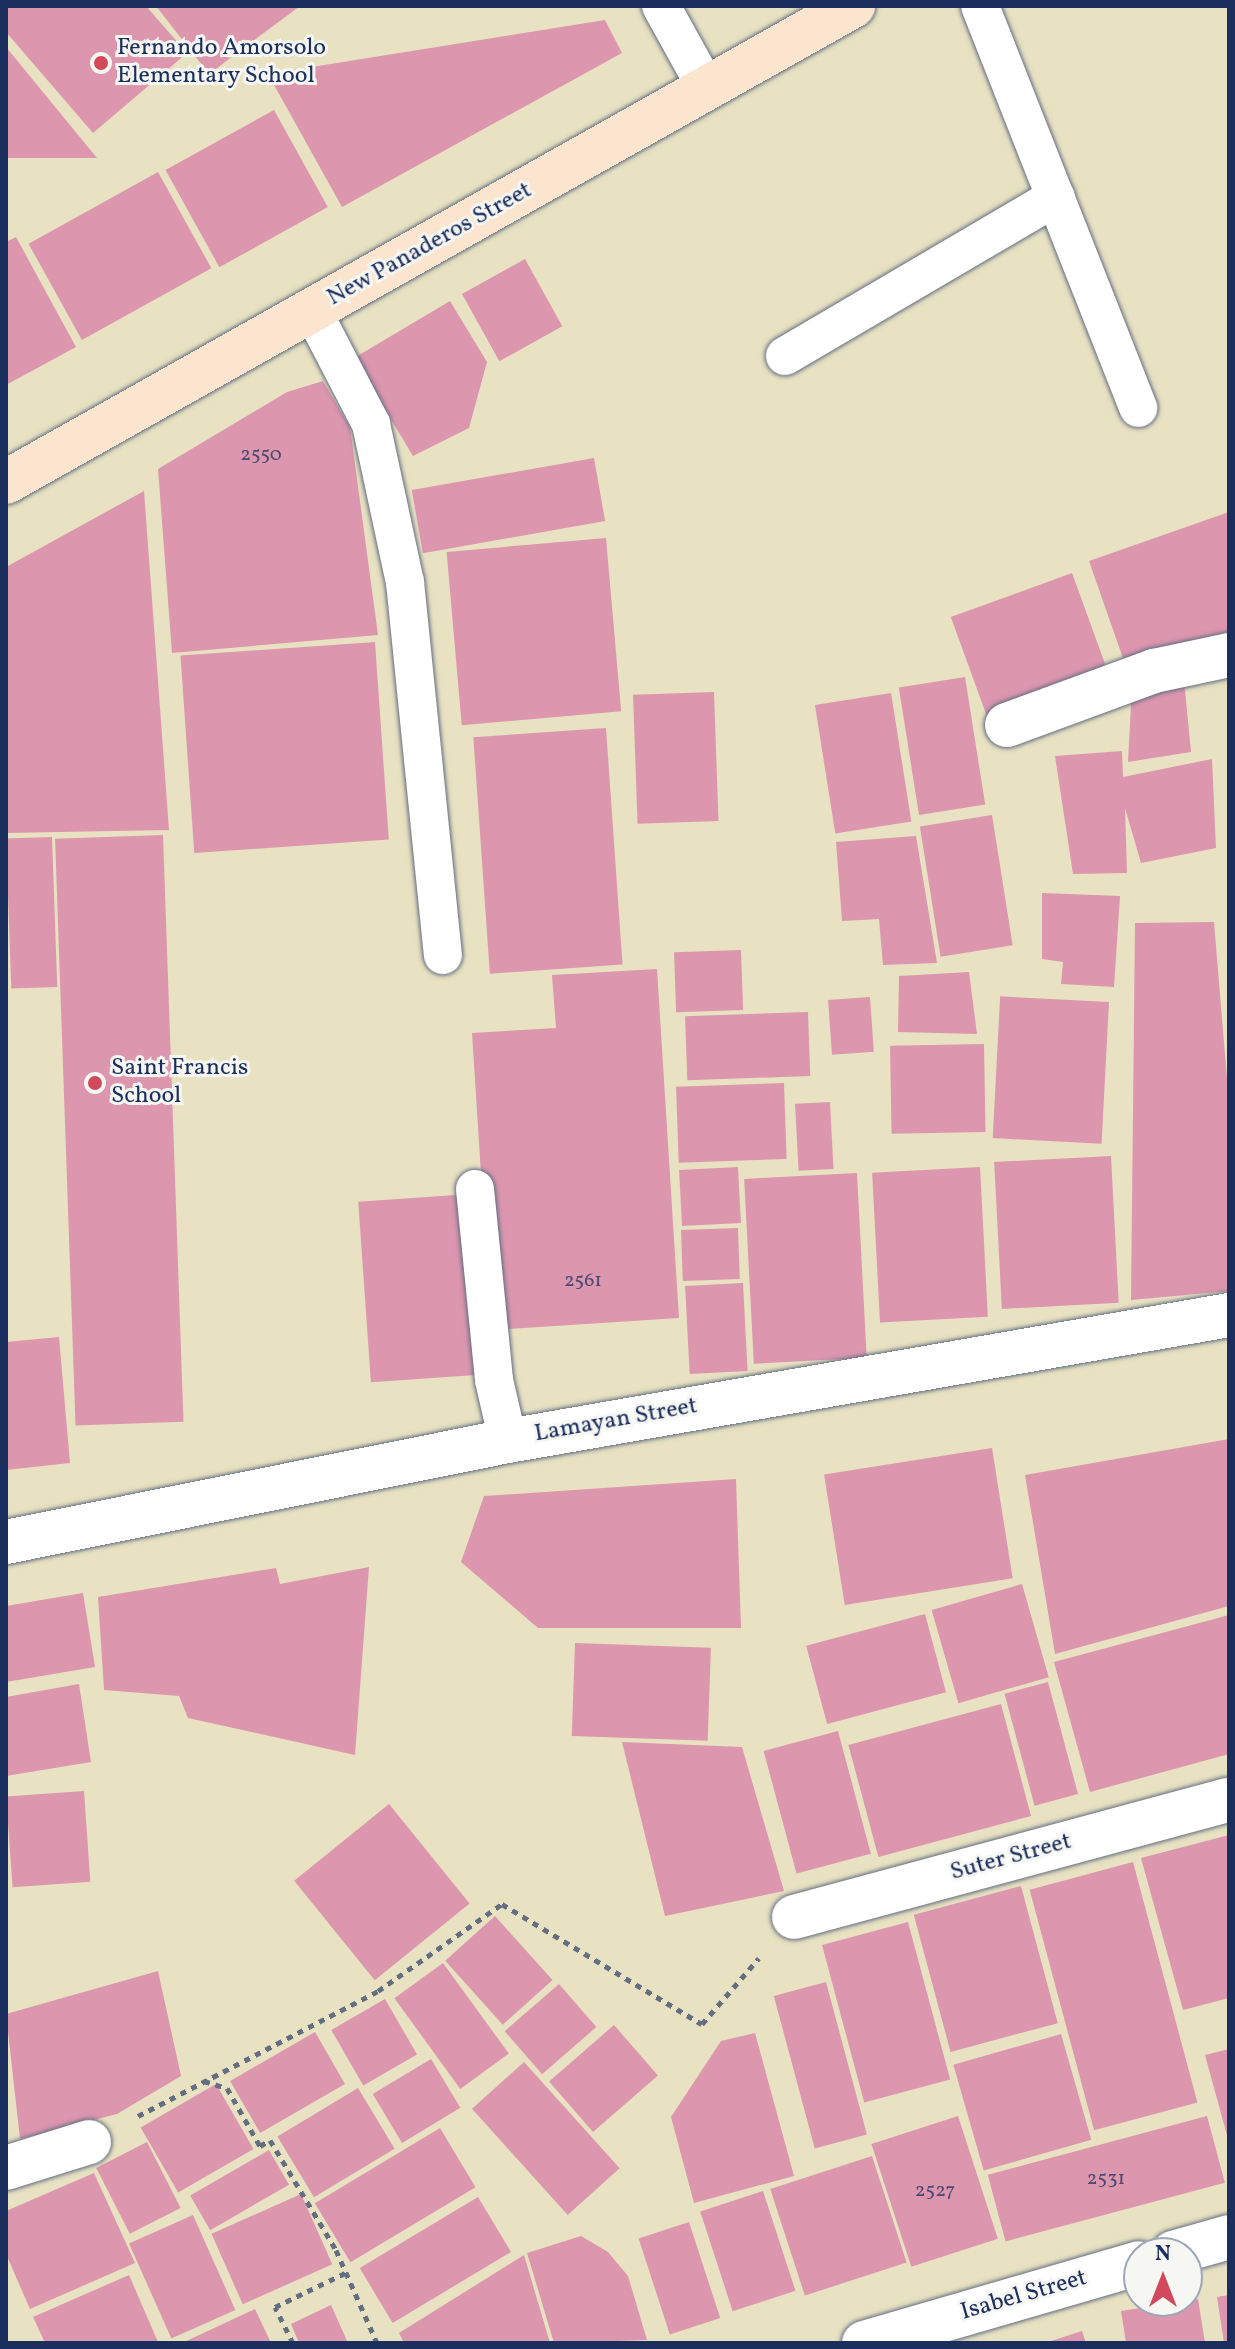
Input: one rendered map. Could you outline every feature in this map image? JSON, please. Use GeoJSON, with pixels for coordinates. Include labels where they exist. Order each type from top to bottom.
{"type":"FeatureCollection","features":[{"type":"Feature","properties":{"kind":"main road","name":"New Panaderos Street"},"geometry":{"type":"LineString","coordinates":[[6,482],[853,6]]}},
{"type":"Feature","properties":{"kind":"street"},"geometry":{"type":"LineString","coordinates":[[1007,725],[1154,671],[1229,655]]}},
{"type":"Feature","properties":{"kind":"street","name":"Lamayan Street"},"geometry":{"type":"LineString","coordinates":[[6,1542],[508,1441],[1229,1315]]}},
{"type":"Feature","properties":{"kind":"street","name":"Suter Street"},"geometry":{"type":"LineString","coordinates":[[794,1917],[1229,1800]]}},
{"type":"Feature","properties":{"kind":"street"},"geometry":{"type":"LineString","coordinates":[[6,2168],[89,2142]]}},
{"type":"Feature","properties":{"kind":"street"},"geometry":{"type":"LineString","coordinates":[[1203,2244],[1229,2237]]}},
{"type":"Feature","properties":{"kind":"street","name":"Isabel Street"},"geometry":{"type":"LineString","coordinates":[[864,2343],[1123,2268]]}},
{"type":"Feature","properties":{"kind":"lane"},"geometry":{"type":"LineString","coordinates":[[661,6],[707,89]]}},
{"type":"Feature","properties":{"kind":"lane"},"geometry":{"type":"LineString","coordinates":[[980,6],[1138,408]]}},
{"type":"Feature","properties":{"kind":"lane"},"geometry":{"type":"LineString","coordinates":[[785,356],[1056,197]]}},
{"type":"Feature","properties":{"kind":"lane"},"geometry":{"type":"LineString","coordinates":[[313,312],[371,424],[405,582],[443,955]]}},
{"type":"Feature","properties":{"kind":"lane"},"geometry":{"type":"LineString","coordinates":[[475,1189],[494,1380],[508,1441]]}},
{"type":"Feature","properties":{"kind":"path"},"geometry":{"type":"LineString","coordinates":[[89,2142],[378,1991],[502,1904],[702,2024],[794,1917]]}},
{"type":"Feature","properties":{"kind":"path"},"geometry":{"type":"LineString","coordinates":[[203,2081],[227,2088],[260,2146],[270,2140],[345,2273],[377,2343]]}},
{"type":"Feature","properties":{"kind":"path"},"geometry":{"type":"LineString","coordinates":[[293,2343],[275,2307],[345,2273]]}},
{"type":"Feature","properties":{"kind":"building"},"geometry":{"type":"Polygon","coordinates":[[[6,6],[146,6],[187,53],[93,133],[6,32],[6,6]]]}},
{"type":"Feature","properties":{"kind":"building"},"geometry":{"type":"Polygon","coordinates":[[[156,6],[300,6],[209,74],[156,6]]]}},
{"type":"Feature","properties":{"kind":"building"},"geometry":{"type":"Polygon","coordinates":[[[605,20],[622,53],[342,207],[268,74],[605,20]]]}},
{"type":"Feature","properties":{"kind":"building"},"geometry":{"type":"Polygon","coordinates":[[[6,47],[97,158],[6,158],[6,47]]]}},
{"type":"Feature","properties":{"kind":"building"},"geometry":{"type":"Polygon","coordinates":[[[274,110],[328,207],[219,267],[166,170],[274,110]]]}},
{"type":"Feature","properties":{"kind":"building"},"geometry":{"type":"Polygon","coordinates":[[[158,172],[211,268],[82,340],[29,244],[158,172]]]}},
{"type":"Feature","properties":{"kind":"building"},"geometry":{"type":"Polygon","coordinates":[[[16,237],[76,347],[6,385],[6,242],[16,237]]]}},
{"type":"Feature","properties":{"kind":"building"},"geometry":{"type":"Polygon","coordinates":[[[525,259],[562,326],[499,361],[462,294],[525,259]]]}},
{"type":"Feature","properties":{"kind":"building"},"geometry":{"type":"Polygon","coordinates":[[[450,301],[487,362],[469,428],[413,456],[354,358],[450,301]]]}},
{"type":"Feature","properties":{"kind":"building"},"geometry":{"type":"Polygon","coordinates":[[[323,381],[350,427],[378,635],[172,653],[158,469],[287,392],[323,381]]]}},
{"type":"Feature","properties":{"kind":"building"},"geometry":{"type":"Polygon","coordinates":[[[594,458],[605,521],[423,553],[412,490],[594,458]]]}},
{"type":"Feature","properties":{"kind":"building"},"geometry":{"type":"Polygon","coordinates":[[[144,491],[169,830],[6,833],[6,567],[144,491]]]}},
{"type":"Feature","properties":{"kind":"building"},"geometry":{"type":"Polygon","coordinates":[[[1229,512],[1229,631],[1126,667],[1089,561],[1229,512]]]}},
{"type":"Feature","properties":{"kind":"building"},"geometry":{"type":"Polygon","coordinates":[[[606,538],[621,711],[462,725],[447,552],[606,538]]]}},
{"type":"Feature","properties":{"kind":"building"},"geometry":{"type":"Polygon","coordinates":[[[1072,573],[1111,679],[989,723],[951,617],[1072,573]]]}},
{"type":"Feature","properties":{"kind":"building"},"geometry":{"type":"Polygon","coordinates":[[[375,642],[389,840],[194,853],[180,656],[375,642]]]}},
{"type":"Feature","properties":{"kind":"building"},"geometry":{"type":"Polygon","coordinates":[[[965,677],[985,804],[919,815],[899,687],[965,677]]]}},
{"type":"Feature","properties":{"kind":"building"},"geometry":{"type":"Polygon","coordinates":[[[1184,680],[1191,752],[1128,762],[1132,685],[1184,680]]]}},
{"type":"Feature","properties":{"kind":"building"},"geometry":{"type":"Polygon","coordinates":[[[714,692],[719,821],[638,824],[633,695],[714,692]]]}},
{"type":"Feature","properties":{"kind":"building"},"geometry":{"type":"Polygon","coordinates":[[[891,693],[911,821],[835,833],[815,705],[891,693]]]}},
{"type":"Feature","properties":{"kind":"building"},"geometry":{"type":"Polygon","coordinates":[[[606,728],[623,964],[490,974],[473,737],[606,728]]]}},
{"type":"Feature","properties":{"kind":"building"},"geometry":{"type":"Polygon","coordinates":[[[1122,751],[1123,777],[1212,759],[1216,848],[1141,863],[1125,808],[1127,873],[1073,874],[1055,756],[1122,751]]]}},
{"type":"Feature","properties":{"kind":"building"},"geometry":{"type":"Polygon","coordinates":[[[992,815],[1013,945],[941,957],[920,826],[992,815]]]}},
{"type":"Feature","properties":{"kind":"building"},"geometry":{"type":"Polygon","coordinates":[[[163,835],[183,1422],[76,1425],[55,839],[163,835]]]}},
{"type":"Feature","properties":{"kind":"building"},"geometry":{"type":"Polygon","coordinates":[[[916,836],[937,963],[883,965],[879,919],[842,921],[836,842],[916,836]]]}},
{"type":"Feature","properties":{"kind":"building"},"geometry":{"type":"Polygon","coordinates":[[[52,837],[57,987],[11,989],[6,839],[52,837]]]}},
{"type":"Feature","properties":{"kind":"building"},"geometry":{"type":"Polygon","coordinates":[[[1042,893],[1120,896],[1114,987],[1061,984],[1063,962],[1042,959],[1042,893]]]}},
{"type":"Feature","properties":{"kind":"building"},"geometry":{"type":"Polygon","coordinates":[[[1214,922],[1229,1103],[1229,1291],[1131,1300],[1135,923],[1214,922]]]}},
{"type":"Feature","properties":{"kind":"building"},"geometry":{"type":"Polygon","coordinates":[[[741,950],[743,1010],[676,1012],[674,952],[741,950]]]}},
{"type":"Feature","properties":{"kind":"building"},"geometry":{"type":"Polygon","coordinates":[[[657,969],[679,1318],[491,1330],[472,1033],[556,1028],[552,975],[657,969]]]}},
{"type":"Feature","properties":{"kind":"building"},"geometry":{"type":"Polygon","coordinates":[[[969,972],[977,1034],[898,1032],[899,976],[969,972]]]}},
{"type":"Feature","properties":{"kind":"building"},"geometry":{"type":"Polygon","coordinates":[[[1000,996],[1109,1002],[1102,1144],[993,1138],[1000,996]]]}},
{"type":"Feature","properties":{"kind":"building"},"geometry":{"type":"Polygon","coordinates":[[[870,997],[874,1052],[832,1055],[828,1000],[870,997]]]}},
{"type":"Feature","properties":{"kind":"building"},"geometry":{"type":"Polygon","coordinates":[[[808,1012],[810,1076],[687,1080],[685,1016],[808,1012]]]}},
{"type":"Feature","properties":{"kind":"building"},"geometry":{"type":"Polygon","coordinates":[[[984,1044],[986,1132],[892,1134],[890,1046],[984,1044]]]}},
{"type":"Feature","properties":{"kind":"building"},"geometry":{"type":"Polygon","coordinates":[[[784,1083],[787,1159],[679,1163],[676,1087],[784,1083]]]}},
{"type":"Feature","properties":{"kind":"building"},"geometry":{"type":"Polygon","coordinates":[[[830,1102],[834,1169],[799,1171],[795,1104],[830,1102]]]}},
{"type":"Feature","properties":{"kind":"building"},"geometry":{"type":"Polygon","coordinates":[[[1111,1156],[1119,1303],[1002,1309],[994,1162],[1111,1156]]]}},
{"type":"Feature","properties":{"kind":"building"},"geometry":{"type":"Polygon","coordinates":[[[738,1167],[741,1223],[682,1226],[679,1170],[738,1167]]]}},
{"type":"Feature","properties":{"kind":"building"},"geometry":{"type":"Polygon","coordinates":[[[980,1167],[988,1317],[880,1322],[872,1173],[980,1167]]]}},
{"type":"Feature","properties":{"kind":"building"},"geometry":{"type":"Polygon","coordinates":[[[857,1173],[867,1358],[754,1364],[744,1179],[857,1173]]]}},
{"type":"Feature","properties":{"kind":"building"},"geometry":{"type":"Polygon","coordinates":[[[470,1194],[483,1375],[371,1382],[358,1202],[470,1194]]]}},
{"type":"Feature","properties":{"kind":"building"},"geometry":{"type":"Polygon","coordinates":[[[738,1228],[740,1279],[683,1281],[681,1230],[738,1228]]]}},
{"type":"Feature","properties":{"kind":"building"},"geometry":{"type":"Polygon","coordinates":[[[743,1283],[748,1371],[690,1374],[685,1286],[743,1283]]]}},
{"type":"Feature","properties":{"kind":"building"},"geometry":{"type":"Polygon","coordinates":[[[59,1337],[70,1463],[6,1470],[6,1342],[59,1337]]]}},
{"type":"Feature","properties":{"kind":"building"},"geometry":{"type":"Polygon","coordinates":[[[1229,1439],[1229,1606],[1055,1654],[1025,1475],[1229,1439]]]}},
{"type":"Feature","properties":{"kind":"building"},"geometry":{"type":"Polygon","coordinates":[[[992,1448],[1013,1578],[845,1605],[824,1475],[992,1448]]]}},
{"type":"Feature","properties":{"kind":"building"},"geometry":{"type":"Polygon","coordinates":[[[736,1479],[741,1628],[538,1628],[461,1562],[484,1496],[736,1479]]]}},
{"type":"Feature","properties":{"kind":"building"},"geometry":{"type":"Polygon","coordinates":[[[369,1567],[355,1755],[188,1718],[179,1696],[104,1690],[98,1597],[276,1568],[280,1584],[369,1567]]]}},
{"type":"Feature","properties":{"kind":"building"},"geometry":{"type":"Polygon","coordinates":[[[1022,1584],[1049,1677],[958,1703],[932,1610],[1022,1584]]]}},
{"type":"Feature","properties":{"kind":"building"},"geometry":{"type":"Polygon","coordinates":[[[83,1593],[95,1667],[6,1682],[6,1606],[83,1593]]]}},
{"type":"Feature","properties":{"kind":"building"},"geometry":{"type":"Polygon","coordinates":[[[925,1614],[946,1692],[827,1724],[806,1646],[925,1614]]]}},
{"type":"Feature","properties":{"kind":"building"},"geometry":{"type":"Polygon","coordinates":[[[1229,1615],[1229,1754],[1090,1792],[1054,1662],[1229,1615]]]}},
{"type":"Feature","properties":{"kind":"building"},"geometry":{"type":"Polygon","coordinates":[[[575,1643],[711,1648],[708,1741],[572,1736],[575,1643]]]}},
{"type":"Feature","properties":{"kind":"building"},"geometry":{"type":"Polygon","coordinates":[[[1048,1682],[1078,1794],[1035,1806],[1005,1694],[1048,1682]]]}},
{"type":"Feature","properties":{"kind":"building"},"geometry":{"type":"Polygon","coordinates":[[[79,1684],[91,1762],[6,1776],[6,1697],[79,1684]]]}},
{"type":"Feature","properties":{"kind":"building"},"geometry":{"type":"Polygon","coordinates":[[[1001,1704],[1031,1816],[878,1857],[848,1745],[1001,1704]]]}},
{"type":"Feature","properties":{"kind":"building"},"geometry":{"type":"Polygon","coordinates":[[[838,1731],[871,1854],[796,1874],[764,1751],[838,1731]]]}},
{"type":"Feature","properties":{"kind":"building"},"geometry":{"type":"Polygon","coordinates":[[[622,1742],[742,1747],[784,1891],[665,1916],[622,1742]]]}},
{"type":"Feature","properties":{"kind":"building"},"geometry":{"type":"Polygon","coordinates":[[[84,1791],[90,1882],[13,1887],[6,1796],[84,1791]]]}},
{"type":"Feature","properties":{"kind":"building"},"geometry":{"type":"Polygon","coordinates":[[[389,1804],[470,1903],[375,1980],[294,1881],[389,1804]]]}},
{"type":"Feature","properties":{"kind":"building"},"geometry":{"type":"Polygon","coordinates":[[[1229,1835],[1229,1998],[1183,2010],[1141,1858],[1229,1835]]]}},
{"type":"Feature","properties":{"kind":"building"},"geometry":{"type":"Polygon","coordinates":[[[1133,1862],[1197,2103],[1094,2130],[1030,1890],[1133,1862]]]}},
{"type":"Feature","properties":{"kind":"building"},"geometry":{"type":"Polygon","coordinates":[[[1021,1886],[1058,2023],[951,2052],[914,1915],[1021,1886]]]}},
{"type":"Feature","properties":{"kind":"building"},"geometry":{"type":"Polygon","coordinates":[[[495,1916],[553,1980],[503,2025],[445,1961],[495,1916]]]}},
{"type":"Feature","properties":{"kind":"building"},"geometry":{"type":"Polygon","coordinates":[[[908,1922],[950,2079],[864,2102],[822,1945],[908,1922]]]}},
{"type":"Feature","properties":{"kind":"building"},"geometry":{"type":"Polygon","coordinates":[[[443,1963],[509,2054],[460,2089],[394,1998],[443,1963]]]}},
{"type":"Feature","properties":{"kind":"building"},"geometry":{"type":"Polygon","coordinates":[[[158,1971],[181,2076],[117,2114],[20,2139],[6,2014],[158,1971]]]}},
{"type":"Feature","properties":{"kind":"building"},"geometry":{"type":"Polygon","coordinates":[[[826,1982],[867,2135],[815,2149],[774,1996],[826,1982]]]}},
{"type":"Feature","properties":{"kind":"building"},"geometry":{"type":"Polygon","coordinates":[[[559,1984],[596,2027],[542,2074],[505,2031],[559,1984]]]}},
{"type":"Feature","properties":{"kind":"building"},"geometry":{"type":"Polygon","coordinates":[[[385,1999],[417,2054],[363,2085],[331,2030],[385,1999]]]}},
{"type":"Feature","properties":{"kind":"building"},"geometry":{"type":"Polygon","coordinates":[[[614,2025],[658,2076],[593,2132],[549,2081],[614,2025]]]}},
{"type":"Feature","properties":{"kind":"building"},"geometry":{"type":"Polygon","coordinates":[[[315,2032],[345,2084],[260,2133],[230,2081],[315,2032]]]}},
{"type":"Feature","properties":{"kind":"building"},"geometry":{"type":"Polygon","coordinates":[[[755,2033],[794,2176],[694,2203],[671,2117],[721,2041],[755,2033]]]}},
{"type":"Feature","properties":{"kind":"building"},"geometry":{"type":"Polygon","coordinates":[[[1061,2034],[1091,2140],[984,2171],[953,2065],[1061,2034]]]}},
{"type":"Feature","properties":{"kind":"building"},"geometry":{"type":"Polygon","coordinates":[[[1229,2049],[1229,2139],[1228,2139],[1205,2055],[1229,2049]]]}},
{"type":"Feature","properties":{"kind":"building"},"geometry":{"type":"Polygon","coordinates":[[[431,2059],[460,2108],[402,2143],[373,2094],[431,2059]]]}},
{"type":"Feature","properties":{"kind":"building"},"geometry":{"type":"Polygon","coordinates":[[[524,2062],[620,2168],[568,2215],[472,2109],[524,2062]]]}},
{"type":"Feature","properties":{"kind":"building"},"geometry":{"type":"Polygon","coordinates":[[[216,2084],[254,2149],[178,2192],[141,2128],[216,2084]]]}},
{"type":"Feature","properties":{"kind":"building"},"geometry":{"type":"Polygon","coordinates":[[[358,2088],[395,2149],[314,2197],[277,2136],[358,2088]]]}},
{"type":"Feature","properties":{"kind":"building"},"geometry":{"type":"Polygon","coordinates":[[[958,2116],[998,2239],[911,2267],[871,2144],[958,2116]]]}},
{"type":"Feature","properties":{"kind":"building"},"geometry":{"type":"Polygon","coordinates":[[[1207,2116],[1225,2183],[1006,2241],[988,2175],[1207,2116]]]}},
{"type":"Feature","properties":{"kind":"building"},"geometry":{"type":"Polygon","coordinates":[[[440,2128],[476,2187],[350,2262],[315,2203],[440,2128]]]}},
{"type":"Feature","properties":{"kind":"building"},"geometry":{"type":"Polygon","coordinates":[[[147,2142],[181,2208],[130,2234],[96,2168],[147,2142]]]}},
{"type":"Feature","properties":{"kind":"building"},"geometry":{"type":"Polygon","coordinates":[[[269,2150],[289,2185],[210,2230],[190,2196],[269,2150]]]}},
{"type":"Feature","properties":{"kind":"building"},"geometry":{"type":"Polygon","coordinates":[[[872,2156],[907,2263],[805,2296],[770,2189],[872,2156]]]}},
{"type":"Feature","properties":{"kind":"building"},"geometry":{"type":"Polygon","coordinates":[[[94,2173],[135,2263],[30,2309],[6,2254],[6,2211],[94,2173]]]}},
{"type":"Feature","properties":{"kind":"building"},"geometry":{"type":"Polygon","coordinates":[[[763,2191],[795,2291],[733,2311],[700,2211],[763,2191]]]}},
{"type":"Feature","properties":{"kind":"building"},"geometry":{"type":"Polygon","coordinates":[[[301,2194],[332,2264],[243,2304],[211,2234],[301,2194]]]}},
{"type":"Feature","properties":{"kind":"building"},"geometry":{"type":"Polygon","coordinates":[[[478,2197],[511,2252],[393,2323],[360,2268],[478,2197]]]}},
{"type":"Feature","properties":{"kind":"building"},"geometry":{"type":"Polygon","coordinates":[[[193,2215],[235,2310],[171,2338],[129,2243],[193,2215]]]}},
{"type":"Feature","properties":{"kind":"building"},"geometry":{"type":"Polygon","coordinates":[[[689,2222],[720,2318],[670,2334],[639,2238],[689,2222]]]}},
{"type":"Feature","properties":{"kind":"building"},"geometry":{"type":"Polygon","coordinates":[[[581,2236],[608,2252],[628,2276],[647,2340],[554,2343],[527,2253],[581,2236]]]}},
{"type":"Feature","properties":{"kind":"building"},"geometry":{"type":"Polygon","coordinates":[[[524,2255],[550,2343],[404,2343],[399,2333],[524,2255]]]}},
{"type":"Feature","properties":{"kind":"building"},"geometry":{"type":"Polygon","coordinates":[[[129,2275],[158,2342],[45,2343],[33,2317],[129,2275]]]}},
{"type":"Feature","properties":{"kind":"building"},"geometry":{"type":"Polygon","coordinates":[[[1229,2295],[1229,2343],[1224,2343],[1217,2297],[1229,2295]]]}},
{"type":"Feature","properties":{"kind":"building"},"geometry":{"type":"Polygon","coordinates":[[[331,2305],[348,2343],[299,2343],[291,2324],[331,2305]]]}},
{"type":"Feature","properties":{"kind":"building"},"geometry":{"type":"Polygon","coordinates":[[[255,2309],[271,2343],[182,2343],[255,2309]]]}},
{"type":"Feature","properties":{"kind":"building"},"geometry":{"type":"Polygon","coordinates":[[[1121,2311],[1123,2317],[1201,2317],[1205,2343],[1126,2343],[1121,2311]]]}},
{"type":"Feature","properties":{"kind":"building"},"geometry":{"type":"Polygon","coordinates":[[[1082,2331],[1086,2343],[1048,2343],[1048,2342],[1082,2331]]]}},
{"type":"Feature","properties":{"kind":"place","name":"Fernando Amorsolo Elementary School"},"geometry":{"type":"Point","coordinates":[101,63]}},
{"type":"Feature","properties":{"kind":"place","name":"Saint Francis School"},"geometry":{"type":"Point","coordinates":[95,1083]}}]}
